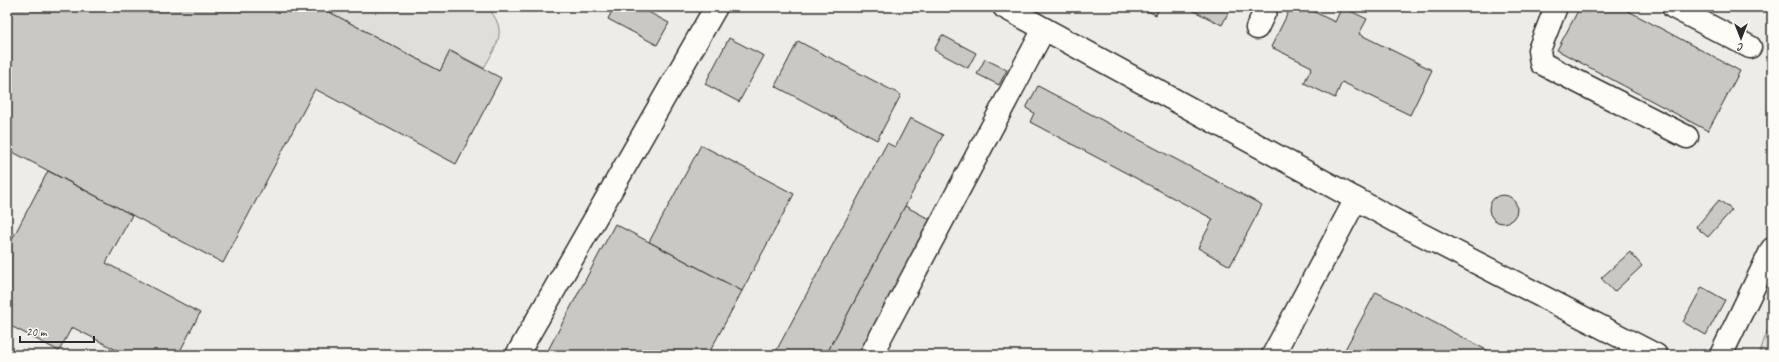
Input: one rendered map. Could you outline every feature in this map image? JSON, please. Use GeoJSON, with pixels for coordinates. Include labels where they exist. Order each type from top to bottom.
{"type":"FeatureCollection","features":[{"type":"Feature","properties":{"kind":"street"},"geometry":{"type":"LineString","coordinates":[[517,355],[716,7]]}},
{"type":"Feature","properties":{"kind":"street"},"geometry":{"type":"LineString","coordinates":[[1004,7],[1407,227],[1656,355]]}},
{"type":"Feature","properties":{"kind":"street"},"geometry":{"type":"LineString","coordinates":[[1257,28],[1267,7]]}},
{"type":"Feature","properties":{"kind":"street"},"geometry":{"type":"LineString","coordinates":[[1556,7],[1539,50],[1541,63],[1687,137]]}},
{"type":"Feature","properties":{"kind":"street"},"geometry":{"type":"LineString","coordinates":[[1672,7],[1750,47]]}},
{"type":"Feature","properties":{"kind":"street"},"geometry":{"type":"LineString","coordinates":[[871,355],[1044,29]]}},
{"type":"Feature","properties":{"kind":"street"},"geometry":{"type":"LineString","coordinates":[[1273,355],[1356,199]]}},
{"type":"Feature","properties":{"kind":"street"},"geometry":{"type":"LineString","coordinates":[[1721,355],[1772,250]]}},
{"type":"Feature","properties":{"kind":"shaded area"},"geometry":{"type":"Polygon","coordinates":[[[7,7],[938,7],[947,11],[950,7],[1768,7],[1772,9],[1772,355],[7,355],[7,7]]]}},
{"type":"Feature","properties":{"kind":"shaded area"},"geometry":{"type":"Polygon","coordinates":[[[320,7],[487,7],[498,23],[499,38],[484,68],[451,51],[440,71],[320,7]]]}},
{"type":"Feature","properties":{"kind":"shaded area"},"geometry":{"type":"Polygon","coordinates":[[[1772,316],[1772,355],[1759,355],[1772,316]]]}},
{"type":"Feature","properties":{"kind":"building"},"geometry":{"type":"Polygon","coordinates":[[[7,7],[320,7],[440,71],[450,51],[501,78],[456,164],[315,89],[223,263],[7,149],[7,7]]]}},
{"type":"Feature","properties":{"kind":"building"},"geometry":{"type":"Polygon","coordinates":[[[614,7],[639,7],[669,23],[657,45],[608,19],[614,7]]]}},
{"type":"Feature","properties":{"kind":"building"},"geometry":{"type":"Polygon","coordinates":[[[1139,7],[1160,7],[1156,15],[1139,7]]]}},
{"type":"Feature","properties":{"kind":"building"},"geometry":{"type":"Polygon","coordinates":[[[1186,7],[1231,7],[1222,25],[1186,7]]]}},
{"type":"Feature","properties":{"kind":"building"},"geometry":{"type":"Polygon","coordinates":[[[1291,7],[1304,7],[1335,22],[1342,7],[1367,19],[1359,34],[1432,70],[1410,115],[1342,82],[1335,98],[1304,83],[1312,67],[1271,47],[1291,7]]]}},
{"type":"Feature","properties":{"kind":"building"},"geometry":{"type":"Polygon","coordinates":[[[1580,7],[1621,7],[1740,71],[1708,131],[1557,50],[1580,7]]]}},
{"type":"Feature","properties":{"kind":"building"},"geometry":{"type":"Polygon","coordinates":[[[942,35],[976,53],[968,68],[934,50],[942,35]]]}},
{"type":"Feature","properties":{"kind":"building"},"geometry":{"type":"Polygon","coordinates":[[[729,38],[764,56],[739,102],[705,84],[729,38]]]}},
{"type":"Feature","properties":{"kind":"building"},"geometry":{"type":"Polygon","coordinates":[[[798,41],[901,95],[877,140],[775,86],[798,41]]]}},
{"type":"Feature","properties":{"kind":"building"},"geometry":{"type":"Polygon","coordinates":[[[985,59],[1007,70],[999,85],[977,74],[985,59]]]}},
{"type":"Feature","properties":{"kind":"building"},"geometry":{"type":"Polygon","coordinates":[[[1038,86],[1262,205],[1230,266],[1198,248],[1213,219],[1030,122],[1034,113],[1026,108],[1038,86]]]}},
{"type":"Feature","properties":{"kind":"building"},"geometry":{"type":"Polygon","coordinates":[[[910,118],[943,135],[826,355],[774,355],[887,143],[895,147],[910,118]]]}},
{"type":"Feature","properties":{"kind":"building"},"geometry":{"type":"Polygon","coordinates":[[[701,145],[794,194],[742,291],[649,242],[701,145]]]}},
{"type":"Feature","properties":{"kind":"building"},"geometry":{"type":"Polygon","coordinates":[[[48,171],[132,215],[106,263],[200,313],[178,355],[126,355],[72,327],[59,351],[7,324],[7,249],[48,171]]]}},
{"type":"Feature","properties":{"kind":"building"},"geometry":{"type":"Polygon","coordinates":[[[1503,195],[1513,199],[1517,209],[1513,219],[1503,223],[1493,219],[1489,209],[1493,199],[1503,195]]]}},
{"type":"Feature","properties":{"kind":"building"},"geometry":{"type":"Polygon","coordinates":[[[1719,200],[1732,210],[1708,237],[1696,227],[1719,200]]]}},
{"type":"Feature","properties":{"kind":"building"},"geometry":{"type":"Polygon","coordinates":[[[905,206],[933,221],[862,355],[826,355],[905,206]]]}},
{"type":"Feature","properties":{"kind":"building"},"geometry":{"type":"Polygon","coordinates":[[[615,224],[742,291],[708,355],[552,355],[547,352],[615,224]]]}},
{"type":"Feature","properties":{"kind":"building"},"geometry":{"type":"Polygon","coordinates":[[[1630,252],[1642,266],[1614,292],[1601,278],[1630,252]]]}},
{"type":"Feature","properties":{"kind":"building"},"geometry":{"type":"Polygon","coordinates":[[[1702,287],[1725,300],[1706,335],[1683,322],[1702,287]]]}},
{"type":"Feature","properties":{"kind":"building"},"geometry":{"type":"Polygon","coordinates":[[[1376,292],[1496,355],[1342,355],[1376,292]]]}}]}
